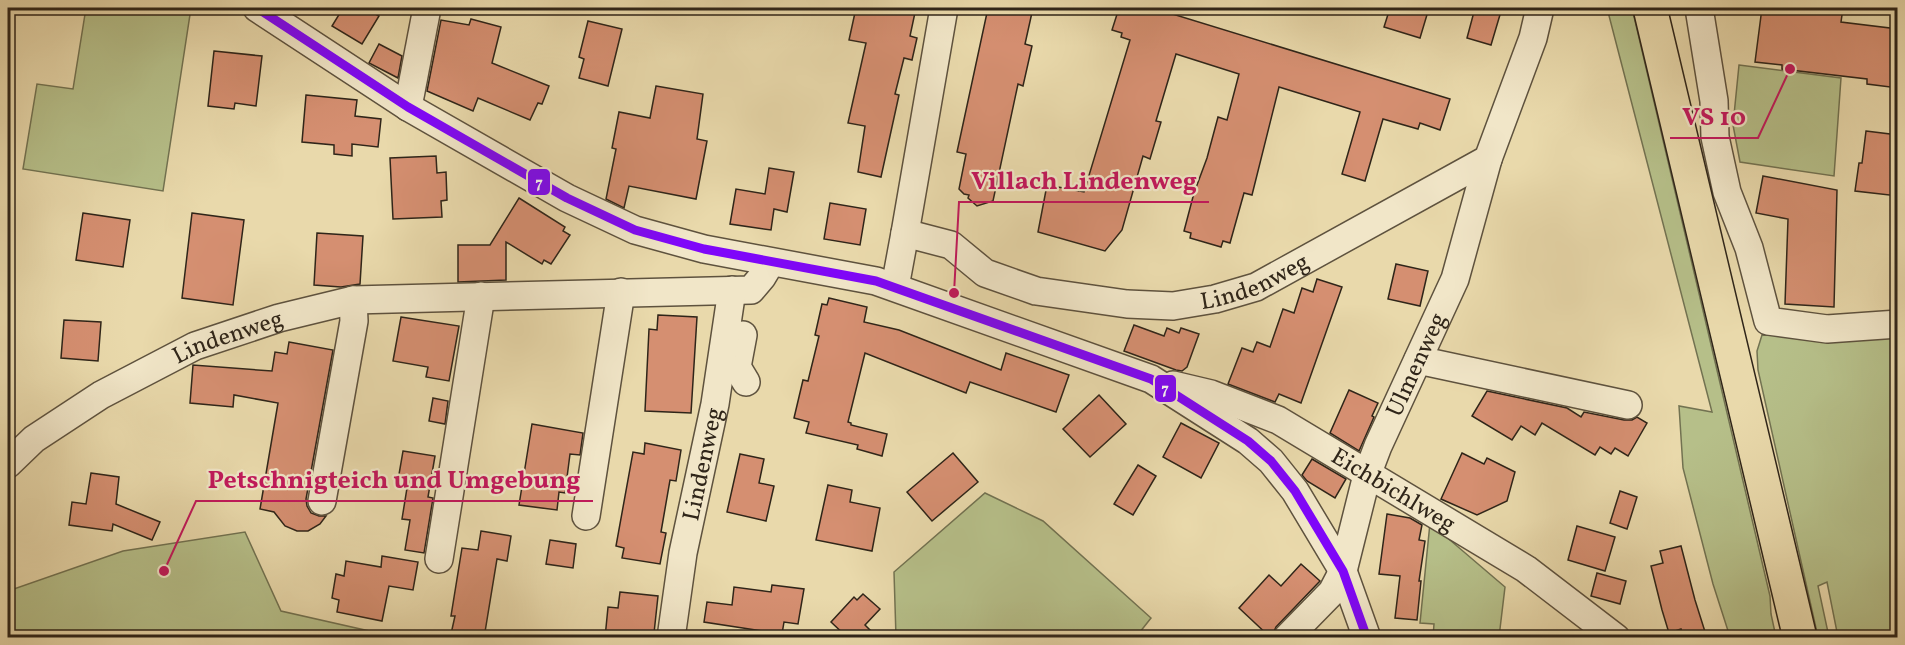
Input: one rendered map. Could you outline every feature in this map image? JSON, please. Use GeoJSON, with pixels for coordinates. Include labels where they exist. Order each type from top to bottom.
{"type":"FeatureCollection","features":[{"type":"Feature","properties":{"kind":"main road"},"geometry":{"type":"LineString","coordinates":[[1650,8],[1800,638]]}},
{"type":"Feature","properties":{"kind":"street"},"geometry":{"type":"LineString","coordinates":[[257,8],[408,107],[567,198],[635,230],[704,249],[876,281],[1151,379],[1248,441],[1271,461],[1295,491],[1343,571],[1367,638]]}},
{"type":"Feature","properties":{"kind":"street"},"geometry":{"type":"LineString","coordinates":[[408,107],[427,8]]}},
{"type":"Feature","properties":{"kind":"street"},"geometry":{"type":"LineString","coordinates":[[895,287],[944,8]]}},
{"type":"Feature","properties":{"kind":"street"},"geometry":{"type":"LineString","coordinates":[[1488,159],[1533,38],[1540,8]]}},
{"type":"Feature","properties":{"kind":"street"},"geometry":{"type":"LineString","coordinates":[[1533,38],[1561,8]]}},
{"type":"Feature","properties":{"kind":"street"},"geometry":{"type":"LineString","coordinates":[[1699,8],[1714,101],[1715,137],[1727,192],[1749,248],[1768,321],[1827,329],[1898,324]]}},
{"type":"Feature","properties":{"kind":"street","name":"Lindenweg"},"geometry":{"type":"LineString","coordinates":[[905,233],[951,245],[985,273],[1036,291],[1127,304],[1173,306],[1215,300],[1256,287],[1488,159]]}},
{"type":"Feature","properties":{"kind":"street","name":"Ulmenweg"},"geometry":{"type":"LineString","coordinates":[[1287,638],[1332,592],[1343,571],[1367,475],[1378,446],[1455,279],[1488,159]]}},
{"type":"Feature","properties":{"kind":"street","name":"Lindenweg"},"geometry":{"type":"LineString","coordinates":[[8,464],[34,439],[101,395],[195,346],[279,318],[353,300],[741,290],[762,277],[771,262]]}},
{"type":"Feature","properties":{"kind":"street"},"geometry":{"type":"LineString","coordinates":[[741,290],[737,367],[746,382]]}},
{"type":"Feature","properties":{"kind":"street","name":"Lindenweg"},"geometry":{"type":"LineString","coordinates":[[671,638],[683,553],[741,290]]}},
{"type":"Feature","properties":{"kind":"street"},"geometry":{"type":"LineString","coordinates":[[586,516],[621,292]]}},
{"type":"Feature","properties":{"kind":"street"},"geometry":{"type":"LineString","coordinates":[[440,559],[481,296]]}},
{"type":"Feature","properties":{"kind":"street"},"geometry":{"type":"LineString","coordinates":[[322,501],[354,321],[353,300]]}},
{"type":"Feature","properties":{"kind":"street"},"geometry":{"type":"LineString","coordinates":[[1418,360],[1628,405]]}},
{"type":"Feature","properties":{"kind":"street","name":"Eichbichlweg"},"geometry":{"type":"LineString","coordinates":[[1151,379],[1211,394],[1278,420],[1526,569],[1616,638]]}},
{"type":"Feature","properties":{"kind":"green space"},"geometry":{"type":"Polygon","coordinates":[[[86,8],[191,8],[163,191],[23,169],[37,84],[73,89],[86,8]]]}},
{"type":"Feature","properties":{"kind":"green space"},"geometry":{"type":"Polygon","coordinates":[[[1607,8],[1632,8],[1770,596],[1776,637],[1730,637],[1713,584],[1683,468],[1679,406],[1712,412],[1607,8]]]}},
{"type":"Feature","properties":{"kind":"green space"},"geometry":{"type":"Polygon","coordinates":[[[1739,65],[1841,78],[1834,176],[1740,162],[1733,125],[1739,65]]]}},
{"type":"Feature","properties":{"kind":"green space"},"geometry":{"type":"Polygon","coordinates":[[[1762,335],[1897,336],[1897,637],[1838,637],[1827,582],[1818,586],[1829,637],[1818,637],[1758,370],[1757,351],[1762,335]]]}},
{"type":"Feature","properties":{"kind":"green space"},"geometry":{"type":"Polygon","coordinates":[[[985,493],[1043,521],[1151,618],[1136,637],[896,637],[894,572],[985,493]]]}},
{"type":"Feature","properties":{"kind":"green space"},"geometry":{"type":"Polygon","coordinates":[[[1430,523],[1505,587],[1499,637],[1433,637],[1434,624],[1420,623],[1430,523]]]}},
{"type":"Feature","properties":{"kind":"green space"},"geometry":{"type":"Polygon","coordinates":[[[245,532],[281,611],[396,637],[8,637],[8,591],[123,551],[245,532]]]}},
{"type":"Feature","properties":{"kind":"building"},"geometry":{"type":"Polygon","coordinates":[[[343,8],[365,8],[379,16],[362,44],[332,26],[343,8]]]}},
{"type":"Feature","properties":{"kind":"building"},"geometry":{"type":"Polygon","coordinates":[[[856,8],[916,8],[910,36],[917,38],[912,60],[904,58],[895,94],[899,95],[881,177],[858,172],[865,126],[848,123],[866,43],[849,40],[856,8]]]}},
{"type":"Feature","properties":{"kind":"building"},"geometry":{"type":"Polygon","coordinates":[[[988,8],[1033,8],[1025,44],[1032,46],[1023,86],[1018,84],[993,201],[977,206],[968,198],[969,195],[959,189],[966,154],[957,152],[988,8]]]}},
{"type":"Feature","properties":{"kind":"building"},"geometry":{"type":"Polygon","coordinates":[[[1119,8],[1153,8],[1450,99],[1440,130],[1420,123],[1418,129],[1383,119],[1365,181],[1342,174],[1360,112],[1279,87],[1252,195],[1244,193],[1230,243],[1223,241],[1221,247],[1190,238],[1191,233],[1184,231],[1218,117],[1227,120],[1239,74],[1176,54],[1156,121],[1161,122],[1150,159],[1143,156],[1122,230],[1105,251],[1038,232],[1047,185],[1084,192],[1130,40],[1121,37],[1122,33],[1112,30],[1119,8]]]}},
{"type":"Feature","properties":{"kind":"building"},"geometry":{"type":"Polygon","coordinates":[[[1390,8],[1429,8],[1420,38],[1384,27],[1390,8]]]}},
{"type":"Feature","properties":{"kind":"building"},"geometry":{"type":"Polygon","coordinates":[[[1475,8],[1502,8],[1491,45],[1467,38],[1475,8]]]}},
{"type":"Feature","properties":{"kind":"building"},"geometry":{"type":"Polygon","coordinates":[[[1762,8],[1843,8],[1841,22],[1898,29],[1898,88],[1867,84],[1867,79],[1782,69],[1782,65],[1755,62],[1762,8]]]}},
{"type":"Feature","properties":{"kind":"building"},"geometry":{"type":"Polygon","coordinates":[[[471,19],[501,27],[492,63],[549,86],[542,104],[538,103],[530,120],[478,98],[473,111],[427,91],[441,20],[469,25],[471,19]]]}},
{"type":"Feature","properties":{"kind":"building"},"geometry":{"type":"Polygon","coordinates":[[[588,21],[622,29],[608,86],[579,78],[584,59],[579,57],[588,21]]]}},
{"type":"Feature","properties":{"kind":"building"},"geometry":{"type":"Polygon","coordinates":[[[379,44],[402,56],[398,78],[369,63],[379,44]]]}},
{"type":"Feature","properties":{"kind":"building"},"geometry":{"type":"Polygon","coordinates":[[[214,51],[262,56],[256,106],[235,103],[234,109],[208,106],[214,51]]]}},
{"type":"Feature","properties":{"kind":"building"},"geometry":{"type":"Polygon","coordinates":[[[656,86],[703,94],[697,139],[707,141],[696,199],[629,186],[624,208],[606,199],[616,149],[612,148],[619,112],[650,118],[656,86]]]}},
{"type":"Feature","properties":{"kind":"building"},"geometry":{"type":"Polygon","coordinates":[[[306,95],[357,100],[355,116],[381,119],[378,147],[352,144],[352,156],[334,154],[334,145],[302,142],[306,95]]]}},
{"type":"Feature","properties":{"kind":"building"},"geometry":{"type":"Polygon","coordinates":[[[1866,131],[1898,135],[1898,196],[1855,191],[1859,163],[1862,163],[1866,131]]]}},
{"type":"Feature","properties":{"kind":"building"},"geometry":{"type":"Polygon","coordinates":[[[436,156],[437,173],[446,172],[447,200],[441,201],[442,217],[393,219],[390,158],[436,156]]]}},
{"type":"Feature","properties":{"kind":"building"},"geometry":{"type":"Polygon","coordinates":[[[769,168],[794,172],[787,212],[774,209],[771,230],[730,224],[736,189],[765,194],[769,168]]]}},
{"type":"Feature","properties":{"kind":"building"},"geometry":{"type":"Polygon","coordinates":[[[1763,176],[1837,190],[1834,307],[1785,304],[1788,219],[1756,213],[1763,176]]]}},
{"type":"Feature","properties":{"kind":"building"},"geometry":{"type":"Polygon","coordinates":[[[519,198],[565,227],[563,231],[570,235],[551,264],[544,260],[542,264],[506,242],[506,280],[458,282],[458,245],[490,245],[519,198]]]}},
{"type":"Feature","properties":{"kind":"building"},"geometry":{"type":"Polygon","coordinates":[[[830,203],[866,209],[860,245],[824,239],[830,203]]]}},
{"type":"Feature","properties":{"kind":"building"},"geometry":{"type":"Polygon","coordinates":[[[83,213],[130,220],[123,267],[76,260],[83,213]]]}},
{"type":"Feature","properties":{"kind":"building"},"geometry":{"type":"Polygon","coordinates":[[[192,213],[244,220],[233,305],[182,298],[192,213]]]}},
{"type":"Feature","properties":{"kind":"building"},"geometry":{"type":"Polygon","coordinates":[[[317,233],[363,236],[360,284],[341,287],[314,285],[317,233]]]}},
{"type":"Feature","properties":{"kind":"building"},"geometry":{"type":"Polygon","coordinates":[[[1396,264],[1428,271],[1420,306],[1388,299],[1396,264]]]}},
{"type":"Feature","properties":{"kind":"building"},"geometry":{"type":"Polygon","coordinates":[[[1317,279],[1342,287],[1301,403],[1279,394],[1275,402],[1228,384],[1242,348],[1253,352],[1257,342],[1270,347],[1283,309],[1294,313],[1302,288],[1313,292],[1317,279]]]}},
{"type":"Feature","properties":{"kind":"building"},"geometry":{"type":"Polygon","coordinates":[[[829,298],[867,307],[864,322],[899,330],[1001,370],[1006,353],[1069,375],[1056,412],[970,382],[966,393],[865,353],[848,422],[851,425],[887,434],[882,456],[857,449],[858,445],[806,433],[809,422],[794,418],[803,380],[808,381],[819,336],[815,335],[822,304],[827,305],[829,298]]]}},
{"type":"Feature","properties":{"kind":"building"},"geometry":{"type":"Polygon","coordinates":[[[658,315],[697,317],[691,413],[645,411],[649,329],[657,330],[658,315]]]}},
{"type":"Feature","properties":{"kind":"building"},"geometry":{"type":"Polygon","coordinates":[[[401,317],[459,326],[449,381],[426,377],[428,367],[393,361],[401,317]]]}},
{"type":"Feature","properties":{"kind":"building"},"geometry":{"type":"Polygon","coordinates":[[[64,320],[101,322],[98,361],[61,358],[64,320]]]}},
{"type":"Feature","properties":{"kind":"building"},"geometry":{"type":"Polygon","coordinates":[[[1134,325],[1164,336],[1167,328],[1179,333],[1181,328],[1199,334],[1187,367],[1182,371],[1176,370],[1124,351],[1134,325]]]}},
{"type":"Feature","properties":{"kind":"building"},"geometry":{"type":"Polygon","coordinates":[[[289,342],[333,350],[306,499],[311,513],[326,516],[320,524],[308,531],[297,531],[285,526],[274,512],[260,509],[278,403],[234,395],[233,407],[190,403],[193,365],[272,371],[275,352],[287,354],[289,342]]]}},
{"type":"Feature","properties":{"kind":"building"},"geometry":{"type":"Polygon","coordinates":[[[1349,390],[1378,403],[1359,451],[1330,433],[1349,390]]]}},
{"type":"Feature","properties":{"kind":"building"},"geometry":{"type":"Polygon","coordinates":[[[1487,391],[1567,408],[1581,417],[1584,412],[1624,420],[1637,417],[1647,423],[1628,456],[1615,448],[1611,454],[1600,447],[1595,455],[1542,423],[1535,435],[1521,426],[1512,440],[1472,416],[1487,391]]]}},
{"type":"Feature","properties":{"kind":"building"},"geometry":{"type":"Polygon","coordinates":[[[1099,395],[1126,424],[1090,457],[1063,429],[1099,395]]]}},
{"type":"Feature","properties":{"kind":"building"},"geometry":{"type":"Polygon","coordinates":[[[433,398],[448,401],[445,424],[429,421],[433,398]]]}},
{"type":"Feature","properties":{"kind":"building"},"geometry":{"type":"Polygon","coordinates":[[[1181,423],[1219,443],[1201,478],[1163,457],[1181,423]]]}},
{"type":"Feature","properties":{"kind":"building"},"geometry":{"type":"Polygon","coordinates":[[[532,424],[583,433],[580,455],[570,454],[565,493],[559,492],[557,510],[519,505],[532,424]]]}},
{"type":"Feature","properties":{"kind":"building"},"geometry":{"type":"Polygon","coordinates":[[[645,443],[681,450],[676,481],[670,480],[661,532],[666,533],[660,564],[622,558],[624,548],[616,546],[633,452],[644,454],[645,443]]]}},
{"type":"Feature","properties":{"kind":"building"},"geometry":{"type":"Polygon","coordinates":[[[403,451],[435,456],[428,497],[433,498],[424,553],[405,550],[410,520],[402,519],[407,488],[397,486],[403,451]]]}},
{"type":"Feature","properties":{"kind":"building"},"geometry":{"type":"Polygon","coordinates":[[[953,453],[978,482],[932,521],[907,492],[953,453]]]}},
{"type":"Feature","properties":{"kind":"building"},"geometry":{"type":"Polygon","coordinates":[[[1462,453],[1484,464],[1487,458],[1515,472],[1507,501],[1477,515],[1441,499],[1462,453]]]}},
{"type":"Feature","properties":{"kind":"building"},"geometry":{"type":"Polygon","coordinates":[[[740,454],[764,459],[759,483],[774,486],[766,521],[727,512],[740,454]]]}},
{"type":"Feature","properties":{"kind":"building"},"geometry":{"type":"Polygon","coordinates":[[[1312,459],[1346,479],[1335,498],[1307,481],[1302,475],[1312,459]]]}},
{"type":"Feature","properties":{"kind":"building"},"geometry":{"type":"Polygon","coordinates":[[[1138,465],[1156,476],[1133,515],[1114,504],[1138,465]]]}},
{"type":"Feature","properties":{"kind":"building"},"geometry":{"type":"Polygon","coordinates":[[[91,473],[119,477],[116,504],[160,522],[152,540],[113,524],[112,531],[69,525],[72,502],[86,504],[91,473]]]}},
{"type":"Feature","properties":{"kind":"building"},"geometry":{"type":"Polygon","coordinates":[[[828,485],[852,490],[850,502],[880,508],[872,551],[816,540],[828,485]]]}},
{"type":"Feature","properties":{"kind":"building"},"geometry":{"type":"Polygon","coordinates":[[[1620,491],[1637,497],[1627,529],[1610,523],[1620,491]]]}},
{"type":"Feature","properties":{"kind":"building"},"geometry":{"type":"Polygon","coordinates":[[[1387,514],[1410,518],[1422,525],[1419,540],[1425,541],[1419,581],[1421,581],[1417,620],[1395,618],[1400,576],[1379,574],[1387,514]]]}},
{"type":"Feature","properties":{"kind":"building"},"geometry":{"type":"Polygon","coordinates":[[[1577,526],[1615,537],[1605,571],[1568,560],[1577,526]]]}},
{"type":"Feature","properties":{"kind":"building"},"geometry":{"type":"Polygon","coordinates":[[[481,531],[511,536],[507,561],[497,559],[484,638],[469,638],[451,634],[455,616],[451,616],[462,548],[478,550],[481,531]]]}},
{"type":"Feature","properties":{"kind":"building"},"geometry":{"type":"Polygon","coordinates":[[[550,540],[576,544],[573,568],[546,564],[550,540]]]}},
{"type":"Feature","properties":{"kind":"building"},"geometry":{"type":"Polygon","coordinates":[[[1681,546],[1707,638],[1684,638],[1681,629],[1669,633],[1662,610],[1651,566],[1663,563],[1660,551],[1681,546]]]}},
{"type":"Feature","properties":{"kind":"building"},"geometry":{"type":"Polygon","coordinates":[[[382,556],[418,562],[413,590],[389,586],[382,621],[337,612],[339,600],[332,598],[336,574],[344,576],[346,561],[381,567],[382,556]]]}},
{"type":"Feature","properties":{"kind":"building"},"geometry":{"type":"Polygon","coordinates":[[[1301,564],[1320,581],[1276,627],[1271,638],[1239,608],[1269,575],[1281,586],[1301,564]]]}},
{"type":"Feature","properties":{"kind":"building"},"geometry":{"type":"Polygon","coordinates":[[[1597,573],[1626,581],[1620,604],[1591,596],[1597,573]]]}},
{"type":"Feature","properties":{"kind":"building"},"geometry":{"type":"Polygon","coordinates":[[[772,585],[804,589],[798,624],[784,622],[782,634],[704,622],[707,602],[732,605],[734,587],[771,592],[772,585]]]}},
{"type":"Feature","properties":{"kind":"building"},"geometry":{"type":"Polygon","coordinates":[[[620,592],[658,596],[654,633],[649,632],[649,638],[605,638],[608,607],[618,608],[620,592]]]}},
{"type":"Feature","properties":{"kind":"building"},"geometry":{"type":"Polygon","coordinates":[[[863,594],[880,609],[865,625],[878,638],[848,638],[831,622],[854,597],[857,600],[863,594]]]}},
{"type":"Feature","properties":{"kind":"transit line","name":"7"},"geometry":{"type":"LineString","coordinates":[[257,8],[408,107],[567,198],[635,230],[704,249],[876,281],[1151,379],[1248,441],[1271,461],[1295,491],[1343,571],[1367,638]]}},
{"type":"Feature","properties":{"kind":"place","name":"VS 10"},"geometry":{"type":"Point","coordinates":[1790,69]}},
{"type":"Feature","properties":{"kind":"place","name":"Villach Lindenweg"},"geometry":{"type":"Point","coordinates":[954,293]}},
{"type":"Feature","properties":{"kind":"place","name":"Petschnigteich und Umgebung"},"geometry":{"type":"Point","coordinates":[164,571]}}]}
